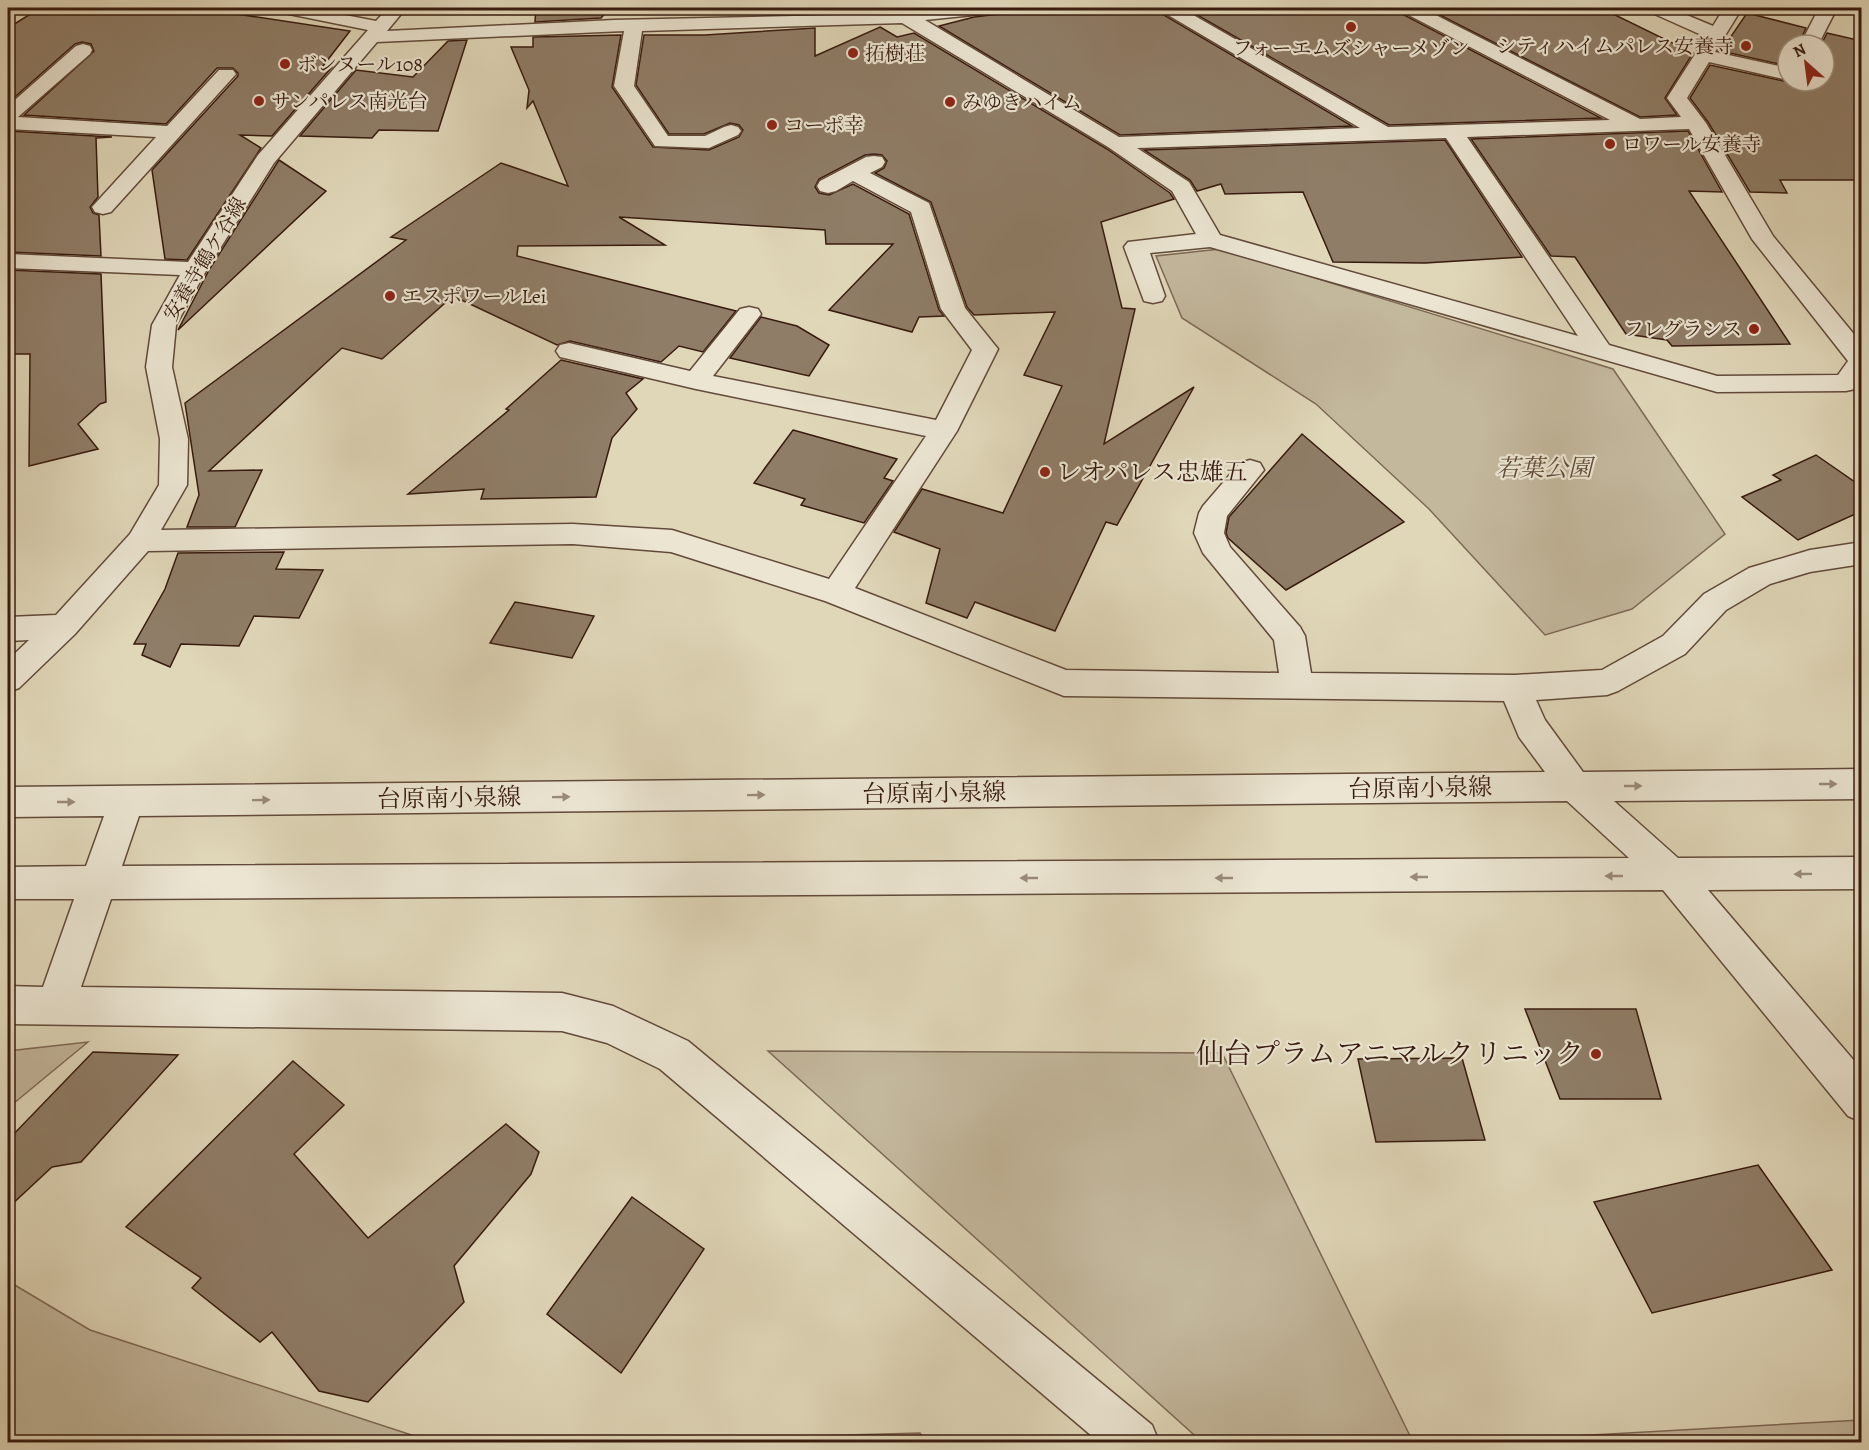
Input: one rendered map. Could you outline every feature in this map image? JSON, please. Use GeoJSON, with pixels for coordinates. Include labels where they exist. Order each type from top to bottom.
{"type":"FeatureCollection","features":[{"type":"Feature","properties":{"kind":"street"},"geometry":{"type":"LineString","coordinates":[[284,8],[375,32],[625,20],[881,13],[906,17],[993,8]]}},
{"type":"Feature","properties":{"kind":"street","name":"安養寺鶴ケ谷線"},"geometry":{"type":"LineString","coordinates":[[8,679],[64,627],[140,541],[173,485],[174,439],[159,367],[164,325],[195,269],[266,160],[397,8]]}},
{"type":"Feature","properties":{"kind":"street"},"geometry":{"type":"LineString","coordinates":[[1169,8],[1384,134]]}},
{"type":"Feature","properties":{"kind":"street"},"geometry":{"type":"LineString","coordinates":[[1409,8],[1637,125]]}},
{"type":"Feature","properties":{"kind":"street"},"geometry":{"type":"LineString","coordinates":[[1656,8],[1715,34]]}},
{"type":"Feature","properties":{"kind":"street"},"geometry":{"type":"LineString","coordinates":[[1153,296],[1136,247],[1211,240],[1717,384],[1846,383],[1861,360],[1763,239],[1696,123],[1677,98],[1733,8]]}},
{"type":"Feature","properties":{"kind":"street"},"geometry":{"type":"LineString","coordinates":[[1815,33],[1828,8]]}},
{"type":"Feature","properties":{"kind":"street"},"geometry":{"type":"LineString","coordinates":[[906,17],[1115,143],[1181,187],[1211,240]]}},
{"type":"Feature","properties":{"kind":"street"},"geometry":{"type":"LineString","coordinates":[[625,20],[624,86],[662,142],[709,142],[730,131]]}},
{"type":"Feature","properties":{"kind":"street"},"geometry":{"type":"LineString","coordinates":[[8,116],[84,50]]}},
{"type":"Feature","properties":{"kind":"street"},"geometry":{"type":"LineString","coordinates":[[1702,55],[1776,71]]}},
{"type":"Feature","properties":{"kind":"street"},"geometry":{"type":"LineString","coordinates":[[103,207],[226,74]]}},
{"type":"Feature","properties":{"kind":"street"},"geometry":{"type":"LineString","coordinates":[[8,123],[170,132]]}},
{"type":"Feature","properties":{"kind":"street"},"geometry":{"type":"LineString","coordinates":[[1115,143],[1696,123]]}},
{"type":"Feature","properties":{"kind":"street"},"geometry":{"type":"LineString","coordinates":[[1452,131],[1599,349]]}},
{"type":"Feature","properties":{"kind":"street"},"geometry":{"type":"LineString","coordinates":[[828,186],[876,161]]}},
{"type":"Feature","properties":{"kind":"street"},"geometry":{"type":"LineString","coordinates":[[836,593],[944,431],[985,349],[953,309],[921,208],[854,173]]}},
{"type":"Feature","properties":{"kind":"street"},"geometry":{"type":"LineString","coordinates":[[9,263],[195,269]]}},
{"type":"Feature","properties":{"kind":"street"},"geometry":{"type":"LineString","coordinates":[[696,381],[749,314]]}},
{"type":"Feature","properties":{"kind":"street"},"geometry":{"type":"LineString","coordinates":[[569,351],[696,381],[944,431]]}},
{"type":"Feature","properties":{"kind":"street"},"geometry":{"type":"LineString","coordinates":[[1250,471],[1213,513],[1209,533],[1218,553],[1289,636],[1296,686]]}},
{"type":"Feature","properties":{"kind":"street"},"geometry":{"type":"LineString","coordinates":[[140,541],[573,534],[672,542],[836,593],[1064,683],[1515,688],[1607,682],[1674,645],[1715,602],[1760,576],[1810,561],[1862,553]]}},
{"type":"Feature","properties":{"kind":"street"},"geometry":{"type":"LineString","coordinates":[[8,629],[64,627]]}},
{"type":"Feature","properties":{"kind":"street"},"geometry":{"type":"LineString","coordinates":[[1515,688],[1531,727],[1574,786],[1673,876],[1862,1102]]}},
{"type":"Feature","properties":{"kind":"street","name":"台原南小泉線"},"geometry":{"type":"LineString","coordinates":[[8,802],[1862,784]]}},
{"type":"Feature","properties":{"kind":"street"},"geometry":{"type":"LineString","coordinates":[[56,1005],[126,802]]}},
{"type":"Feature","properties":{"kind":"street"},"geometry":{"type":"LineString","coordinates":[[8,884],[1673,876],[1862,873]]}},
{"type":"Feature","properties":{"kind":"street"},"geometry":{"type":"LineString","coordinates":[[8,1005],[562,1012],[613,1025],[674,1055],[1135,1443]]}},
{"type":"Feature","properties":{"kind":"green space","name":"若葉公園"},"geometry":{"type":"Polygon","coordinates":[[[1220,249],[1613,369],[1725,534],[1632,609],[1545,635],[1429,509],[1316,404],[1182,318],[1156,256],[1220,249]]]}},
{"type":"Feature","properties":{"kind":"green space"},"geometry":{"type":"Polygon","coordinates":[[[88,1042],[8,1108],[8,1051],[88,1042]]]}},
{"type":"Feature","properties":{"kind":"green space"},"geometry":{"type":"Polygon","coordinates":[[[768,1051],[1222,1053],[1413,1442],[1202,1442],[768,1051]]]}},
{"type":"Feature","properties":{"kind":"green space"},"geometry":{"type":"Polygon","coordinates":[[[8,1281],[90,1330],[433,1442],[8,1442],[8,1281]]]}},
{"type":"Feature","properties":{"kind":"green space"},"geometry":{"type":"Polygon","coordinates":[[[1861,1420],[1861,1442],[1464,1442],[1861,1420]]]}},
{"type":"Feature","properties":{"kind":"green space"},"geometry":{"type":"Polygon","coordinates":[[[920,1433],[926,1442],[582,1442],[920,1433]]]}},
{"type":"Feature","properties":{"kind":"building"},"geometry":{"type":"Polygon","coordinates":[[[40,8],[197,8],[350,31],[323,66],[332,67],[272,136],[240,135],[261,148],[187,260],[165,259],[152,170],[238,76],[238,73],[233,68],[217,68],[166,124],[24,115],[94,51],[91,44],[82,42],[75,44],[8,103],[8,28],[40,8]]]}},
{"type":"Feature","properties":{"kind":"building"},"geometry":{"type":"Polygon","coordinates":[[[536,8],[610,8],[601,18],[535,22],[536,8]]]}},
{"type":"Feature","properties":{"kind":"building"},"geometry":{"type":"Polygon","coordinates":[[[1158,8],[1162,14],[1352,126],[1120,135],[939,26],[974,17],[999,14],[1004,9],[1158,8]]]}},
{"type":"Feature","properties":{"kind":"building"},"geometry":{"type":"Polygon","coordinates":[[[1185,8],[1398,8],[1402,14],[1601,118],[1389,125],[1185,8]]]}},
{"type":"Feature","properties":{"kind":"building"},"geometry":{"type":"Polygon","coordinates":[[[1426,8],[1601,8],[1693,53],[1665,98],[1677,115],[1640,117],[1426,8]]]}},
{"type":"Feature","properties":{"kind":"building"},"geometry":{"type":"Polygon","coordinates":[[[1747,13],[1806,28],[1804,33],[1776,33],[1776,63],[1721,51],[1747,13]]]}},
{"type":"Feature","properties":{"kind":"building"},"geometry":{"type":"Polygon","coordinates":[[[880,27],[897,37],[914,33],[1107,149],[1170,193],[1174,199],[1101,222],[1122,308],[1135,309],[1104,444],[1194,387],[1117,525],[1106,522],[1055,631],[975,602],[967,618],[926,603],[940,549],[894,532],[922,489],[1003,513],[1062,386],[1024,375],[1055,312],[974,315],[967,307],[931,202],[875,173],[884,168],[887,161],[882,155],[874,154],[865,155],[819,179],[815,187],[819,193],[829,195],[853,184],[909,214],[939,310],[944,316],[919,317],[912,332],[829,310],[893,244],[826,244],[825,230],[619,217],[665,245],[518,246],[517,256],[736,311],[703,352],[679,346],[661,362],[570,341],[557,345],[453,296],[382,359],[342,348],[209,471],[262,470],[235,527],[187,527],[199,495],[185,403],[406,240],[391,237],[501,163],[568,186],[533,101],[527,108],[529,90],[511,47],[533,47],[533,37],[621,35],[612,87],[653,147],[709,150],[739,137],[743,130],[739,125],[730,123],[704,134],[669,134],[636,85],[644,35],[705,35],[815,28],[815,56],[880,27]]]}},
{"type":"Feature","properties":{"kind":"building"},"geometry":{"type":"Polygon","coordinates":[[[1836,35],[1862,41],[1862,180],[1780,180],[1787,193],[1750,192],[1708,122],[1690,98],[1710,65],[1776,79],[1776,93],[1836,93],[1836,35]]]}},
{"type":"Feature","properties":{"kind":"building"},"geometry":{"type":"Polygon","coordinates":[[[467,40],[438,131],[379,130],[372,138],[300,136],[356,70],[413,77],[448,41],[467,40]]]}},
{"type":"Feature","properties":{"kind":"building"},"geometry":{"type":"Polygon","coordinates":[[[8,131],[112,137],[96,138],[98,197],[90,207],[93,213],[99,215],[101,256],[8,252],[8,131]]]}},
{"type":"Feature","properties":{"kind":"building"},"geometry":{"type":"Polygon","coordinates":[[[1688,131],[1722,192],[1689,191],[1790,344],[1672,346],[1667,340],[1626,334],[1575,257],[1551,256],[1471,139],[1688,131]]]}},
{"type":"Feature","properties":{"kind":"building"},"geometry":{"type":"Polygon","coordinates":[[[1445,140],[1522,257],[1425,263],[1333,262],[1303,192],[1225,194],[1221,184],[1197,191],[1190,180],[1144,150],[1445,140]]]}},
{"type":"Feature","properties":{"kind":"building"},"geometry":{"type":"Polygon","coordinates":[[[279,160],[326,191],[178,330],[209,270],[279,160]]]}},
{"type":"Feature","properties":{"kind":"building"},"geometry":{"type":"Polygon","coordinates":[[[8,270],[101,274],[106,402],[100,404],[78,424],[98,449],[29,466],[30,354],[8,354],[8,270]]]}},
{"type":"Feature","properties":{"kind":"building"},"geometry":{"type":"Polygon","coordinates":[[[761,317],[797,326],[829,345],[809,376],[730,358],[761,317]]]}},
{"type":"Feature","properties":{"kind":"building"},"geometry":{"type":"Polygon","coordinates":[[[561,360],[643,379],[626,393],[637,409],[612,438],[596,497],[481,499],[484,489],[408,494],[509,410],[506,409],[561,360]]]}},
{"type":"Feature","properties":{"kind":"building"},"geometry":{"type":"Polygon","coordinates":[[[793,430],[897,459],[884,478],[893,481],[864,523],[801,505],[805,499],[754,483],[793,430]]]}},
{"type":"Feature","properties":{"kind":"building"},"geometry":{"type":"Polygon","coordinates":[[[1302,434],[1404,522],[1286,590],[1228,538],[1226,533],[1229,517],[1302,434]]]}},
{"type":"Feature","properties":{"kind":"building"},"geometry":{"type":"Polygon","coordinates":[[[1816,455],[1862,487],[1862,511],[1798,540],[1742,497],[1781,480],[1773,475],[1816,455]]]}},
{"type":"Feature","properties":{"kind":"building"},"geometry":{"type":"Polygon","coordinates":[[[284,552],[276,569],[323,570],[299,618],[254,616],[239,646],[181,644],[170,667],[142,655],[146,644],[134,644],[165,589],[178,553],[284,552]]]}},
{"type":"Feature","properties":{"kind":"building"},"geometry":{"type":"Polygon","coordinates":[[[515,602],[594,616],[572,658],[490,643],[515,602]]]}},
{"type":"Feature","properties":{"kind":"building","name":"仙台プラムアニマルクリニック"},"geometry":{"type":"Polygon","coordinates":[[[1525,1009],[1636,1009],[1661,1099],[1560,1099],[1525,1009]]]}},
{"type":"Feature","properties":{"kind":"building"},"geometry":{"type":"Polygon","coordinates":[[[93,1052],[178,1055],[81,1162],[52,1167],[8,1208],[8,1140],[93,1052]]]}},
{"type":"Feature","properties":{"kind":"building"},"geometry":{"type":"Polygon","coordinates":[[[1462,1058],[1485,1140],[1376,1142],[1358,1059],[1462,1058]]]}},
{"type":"Feature","properties":{"kind":"building"},"geometry":{"type":"Polygon","coordinates":[[[293,1061],[344,1105],[294,1154],[368,1238],[506,1124],[539,1152],[531,1174],[454,1266],[464,1302],[368,1402],[319,1391],[272,1332],[260,1342],[192,1288],[201,1278],[126,1227],[293,1061]]]}},
{"type":"Feature","properties":{"kind":"building"},"geometry":{"type":"Polygon","coordinates":[[[1758,1165],[1832,1270],[1652,1313],[1594,1202],[1758,1165]]]}},
{"type":"Feature","properties":{"kind":"building"},"geometry":{"type":"Polygon","coordinates":[[[632,1197],[704,1249],[621,1373],[547,1314],[632,1197]]]}},
{"type":"Feature","properties":{"kind":"place","name":"フォーエムズシャーメゾン"},"geometry":{"type":"Point","coordinates":[1351,27]}},
{"type":"Feature","properties":{"kind":"place","name":"シティハイムパレス安養寺"},"geometry":{"type":"Point","coordinates":[1746,46]}},
{"type":"Feature","properties":{"kind":"place","name":"拓樹荘"},"geometry":{"type":"Point","coordinates":[853,53]}},
{"type":"Feature","properties":{"kind":"place","name":"ボンヌール108"},"geometry":{"type":"Point","coordinates":[285,64]}},
{"type":"Feature","properties":{"kind":"place","name":"サンパレス南光台"},"geometry":{"type":"Point","coordinates":[259,101]}},
{"type":"Feature","properties":{"kind":"place","name":"みゆきハイム"},"geometry":{"type":"Point","coordinates":[950,102]}},
{"type":"Feature","properties":{"kind":"place","name":"コーポ幸"},"geometry":{"type":"Point","coordinates":[772,125]}},
{"type":"Feature","properties":{"kind":"place","name":"ロワール安養寺"},"geometry":{"type":"Point","coordinates":[1610,144]}},
{"type":"Feature","properties":{"kind":"place","name":"エスポワールLei"},"geometry":{"type":"Point","coordinates":[390,296]}},
{"type":"Feature","properties":{"kind":"place","name":"フレグランス"},"geometry":{"type":"Point","coordinates":[1754,329]}},
{"type":"Feature","properties":{"kind":"place","name":"レオパレス忠雄五"},"geometry":{"type":"Point","coordinates":[1045,472]}},
{"type":"Feature","properties":{"kind":"place","name":"仙台プラムアニマルクリニック"},"geometry":{"type":"Point","coordinates":[1596,1054]}}]}
